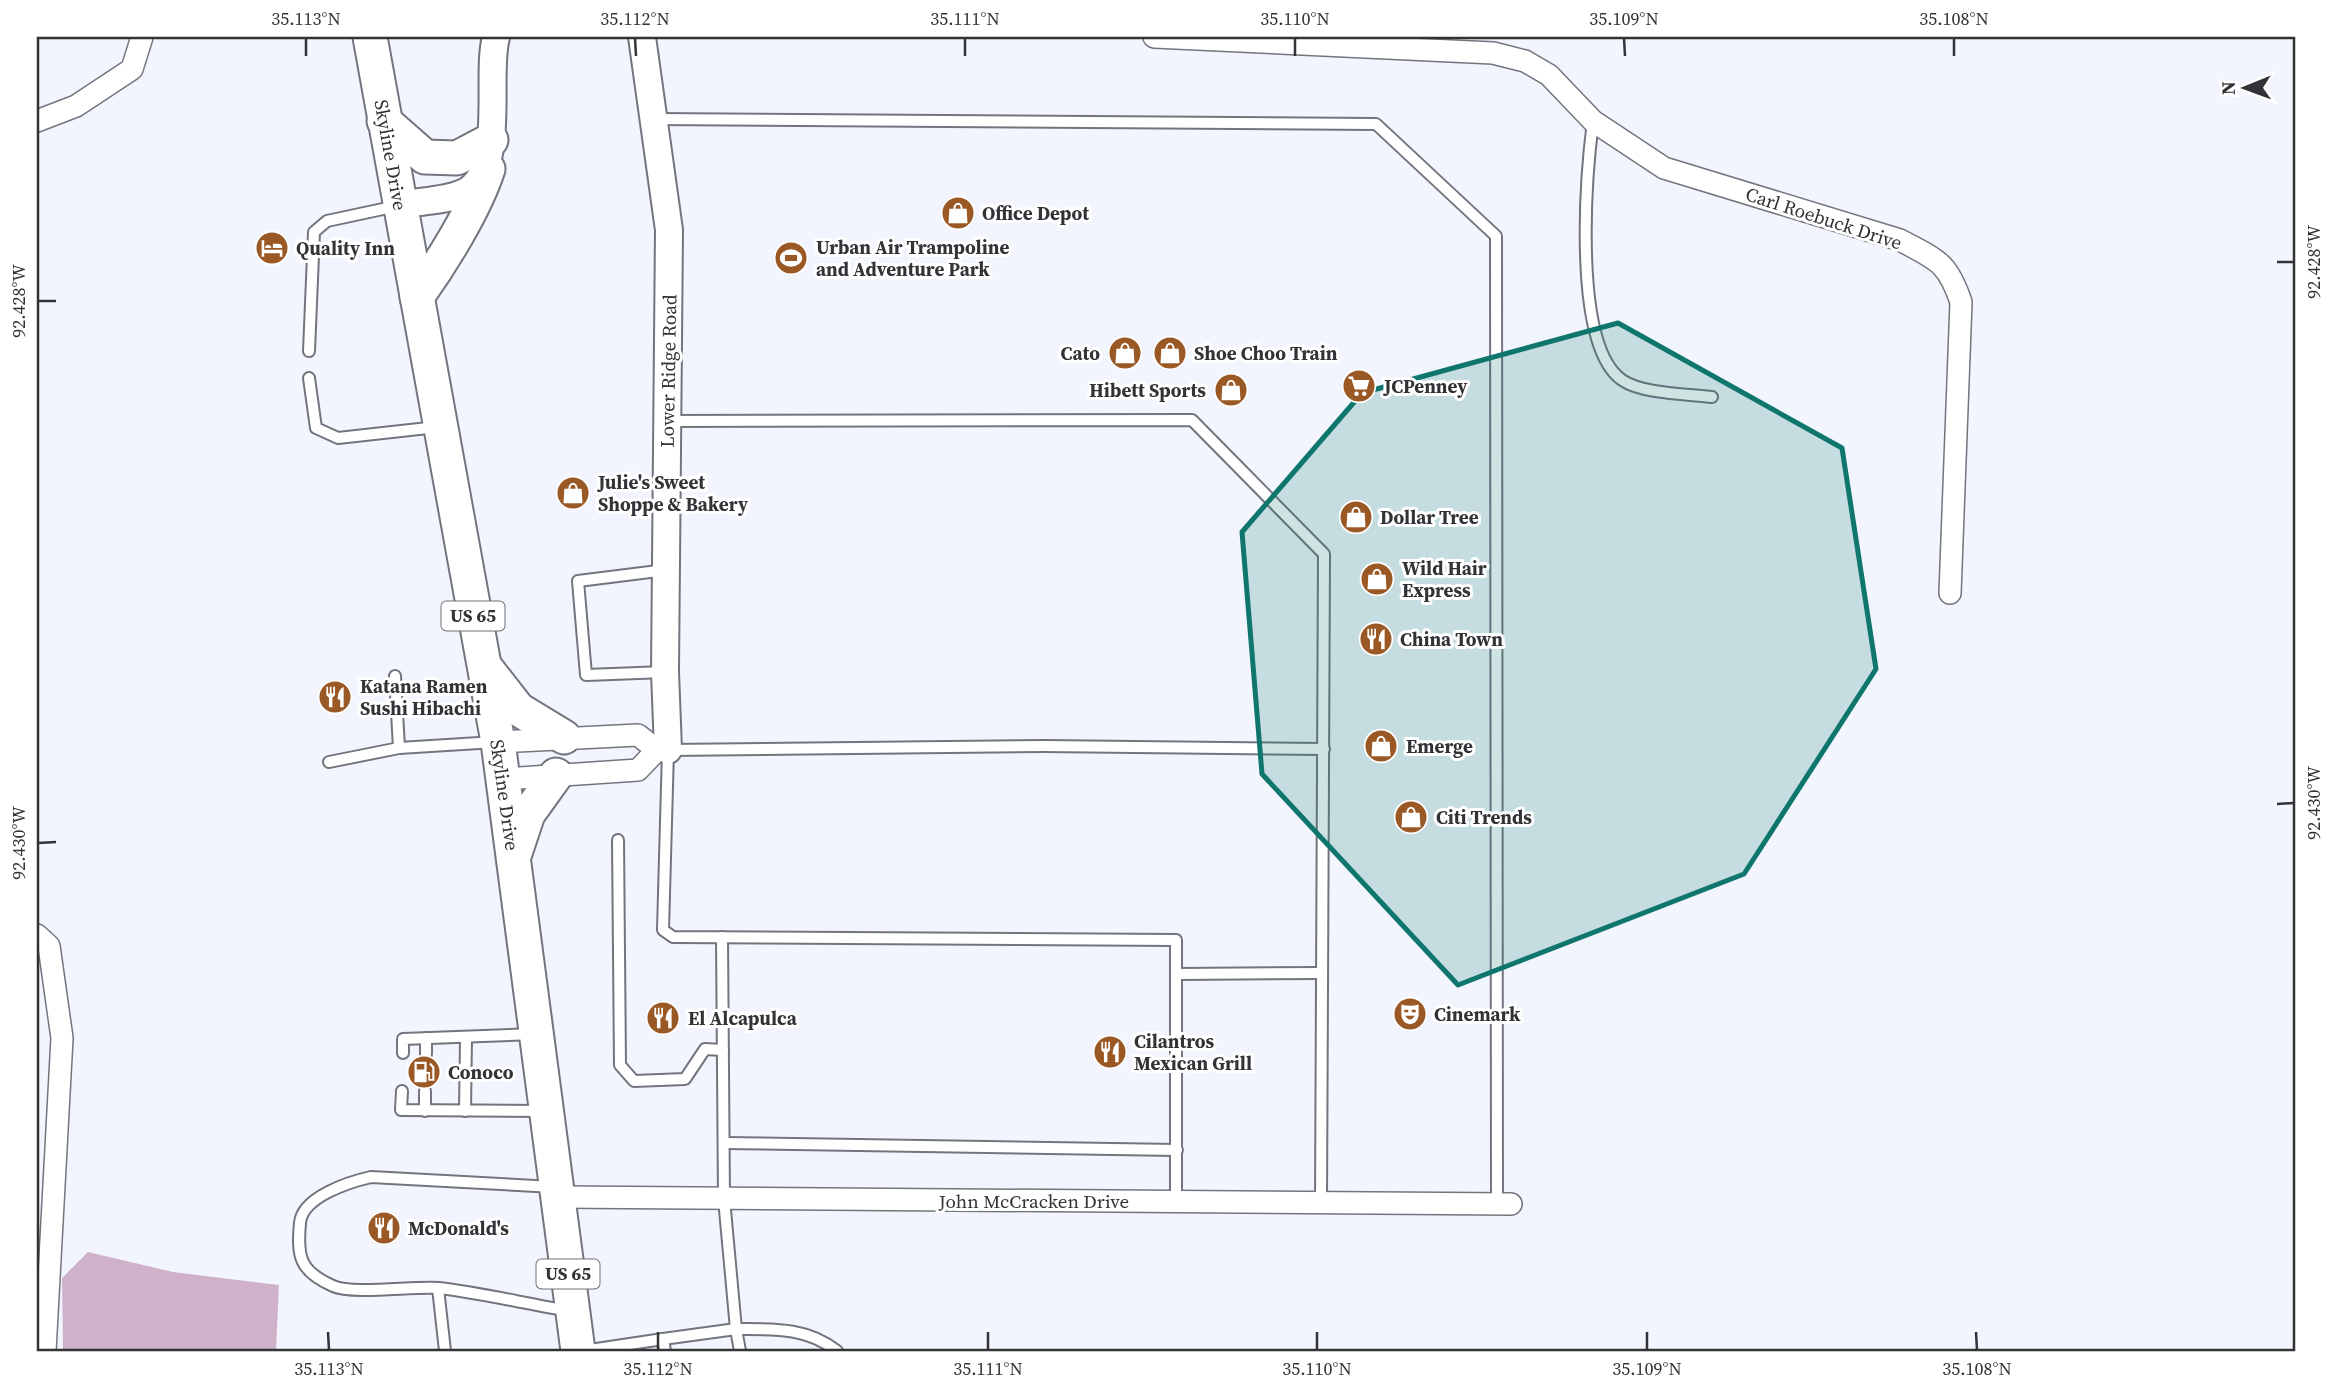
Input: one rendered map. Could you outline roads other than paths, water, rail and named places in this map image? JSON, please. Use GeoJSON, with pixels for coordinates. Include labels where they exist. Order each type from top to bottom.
{"type":"FeatureCollection","features":[{"type":"Feature","properties":{"kind":"highway","name":"Skyline Drive"},"geometry":{"type":"LineString","coordinates":[[370,37],[481,663],[498,742],[578,1351]]}},
{"type":"Feature","properties":{"kind":"highway"},"geometry":{"type":"LineString","coordinates":[[384,121],[425,157],[490,155],[440,264],[417,297]]}},
{"type":"Feature","properties":{"kind":"highway"},"geometry":{"type":"LineString","coordinates":[[481,663],[518,709],[564,737]]}},
{"type":"Feature","properties":{"kind":"highway"},"geometry":{"type":"LineString","coordinates":[[514,858],[528,814],[556,775]]}},
{"type":"Feature","properties":{"kind":"street"},"geometry":{"type":"LineString","coordinates":[[37,121],[76,106],[132,69],[142,37]]}},
{"type":"Feature","properties":{"kind":"street"},"geometry":{"type":"LineString","coordinates":[[400,205],[465,193],[490,155],[491,57],[496,37]]}},
{"type":"Feature","properties":{"kind":"street","name":"Lower Ridge Road"},"geometry":{"type":"LineString","coordinates":[[642,37],[669,230],[662,750]]}},
{"type":"Feature","properties":{"kind":"street","name":"Carl Roebuck Drive"},"geometry":{"type":"LineString","coordinates":[[1154,37],[1493,45],[1549,75],[1593,121],[1664,168],[1900,240],[1933,257],[1951,273],[1961,302],[1950,593]]}},
{"type":"Feature","properties":{"kind":"street"},"geometry":{"type":"LineString","coordinates":[[498,742],[638,734],[662,750],[638,770],[503,779]]}},
{"type":"Feature","properties":{"kind":"street"},"geometry":{"type":"LineString","coordinates":[[37,935],[49,946],[62,1038],[45,1351]]}},
{"type":"Feature","properties":{"kind":"street","name":"John McCracken Drive"},"geometry":{"type":"LineString","coordinates":[[557,1193],[724,1199],[1504,1204]]}},
{"type":"Feature","properties":{"kind":"lane"},"geometry":{"type":"LineString","coordinates":[[654,119],[1376,124],[1496,236],[1504,1204]]}},
{"type":"Feature","properties":{"kind":"lane"},"geometry":{"type":"LineString","coordinates":[[1593,121],[1588,157],[1587,282],[1591,322],[1602,354],[1622,380],[1651,390],[1712,397]]}},
{"type":"Feature","properties":{"kind":"lane"},"geometry":{"type":"LineString","coordinates":[[309,351],[314,232],[327,221],[400,205]]}},
{"type":"Feature","properties":{"kind":"lane"},"geometry":{"type":"LineString","coordinates":[[309,378],[316,428],[338,438],[440,427]]}},
{"type":"Feature","properties":{"kind":"lane"},"geometry":{"type":"LineString","coordinates":[[667,421],[1192,420],[1198,422],[1324,554],[1321,1203]]}},
{"type":"Feature","properties":{"kind":"lane"},"geometry":{"type":"LineString","coordinates":[[665,672],[586,675],[578,581],[666,570]]}},
{"type":"Feature","properties":{"kind":"lane"},"geometry":{"type":"LineString","coordinates":[[395,676],[399,748]]}},
{"type":"Feature","properties":{"kind":"lane"},"geometry":{"type":"LineString","coordinates":[[329,762],[399,748],[498,742]]}},
{"type":"Feature","properties":{"kind":"lane"},"geometry":{"type":"LineString","coordinates":[[1177,1202],[1178,947],[1174,939],[673,937],[663,930],[662,750],[1044,746],[1324,749]]}},
{"type":"Feature","properties":{"kind":"lane"},"geometry":{"type":"LineString","coordinates":[[618,840],[620,1065],[634,1081],[685,1079],[705,1049],[723,1050]]}},
{"type":"Feature","properties":{"kind":"lane"},"geometry":{"type":"LineString","coordinates":[[722,937],[724,1199],[740,1351]]}},
{"type":"Feature","properties":{"kind":"lane"},"geometry":{"type":"LineString","coordinates":[[1178,974],[1322,973]]}},
{"type":"Feature","properties":{"kind":"lane"},"geometry":{"type":"LineString","coordinates":[[403,1053],[403,1039],[536,1034]]}},
{"type":"Feature","properties":{"kind":"lane"},"geometry":{"type":"LineString","coordinates":[[465,1111],[466,1037]]}},
{"type":"Feature","properties":{"kind":"lane"},"geometry":{"type":"LineString","coordinates":[[426,1038],[426,1054]]}},
{"type":"Feature","properties":{"kind":"lane"},"geometry":{"type":"LineString","coordinates":[[402,1091],[401,1110],[547,1111]]}},
{"type":"Feature","properties":{"kind":"lane"},"geometry":{"type":"LineString","coordinates":[[425,1091],[425,1111]]}},
{"type":"Feature","properties":{"kind":"lane"},"geometry":{"type":"LineString","coordinates":[[724,1143],[1177,1150]]}},
{"type":"Feature","properties":{"kind":"lane"},"geometry":{"type":"LineString","coordinates":[[557,1193],[372,1177],[306,1205],[300,1215],[297,1251],[301,1263],[338,1288],[438,1288],[573,1311]]}},
{"type":"Feature","properties":{"kind":"lane"},"geometry":{"type":"LineString","coordinates":[[438,1288],[445,1351]]}},
{"type":"Feature","properties":{"kind":"lane"},"geometry":{"type":"LineString","coordinates":[[583,1351],[664,1345],[736,1329],[788,1329],[813,1336],[837,1351]]}},
{"type":"Feature","properties":{"kind":"place","name":"Office Depot"},"geometry":{"type":"Point","coordinates":[958,213]}},
{"type":"Feature","properties":{"kind":"place","name":"Quality Inn"},"geometry":{"type":"Point","coordinates":[272,248]}},
{"type":"Feature","properties":{"kind":"place","name":"Urban Air Trampoline and Adventure Park"},"geometry":{"type":"Point","coordinates":[791,258]}},
{"type":"Feature","properties":{"kind":"place","name":"Cato"},"geometry":{"type":"Point","coordinates":[1125,353]}},
{"type":"Feature","properties":{"kind":"place","name":"Shoe Choo Train"},"geometry":{"type":"Point","coordinates":[1170,353]}},
{"type":"Feature","properties":{"kind":"place","name":"JCPenney"},"geometry":{"type":"Point","coordinates":[1359,386]}},
{"type":"Feature","properties":{"kind":"place","name":"Hibett Sports"},"geometry":{"type":"Point","coordinates":[1231,390]}},
{"type":"Feature","properties":{"kind":"place","name":"Julie's Sweet Shoppe & Bakery"},"geometry":{"type":"Point","coordinates":[573,493]}},
{"type":"Feature","properties":{"kind":"place","name":"Dollar Tree"},"geometry":{"type":"Point","coordinates":[1356,517]}},
{"type":"Feature","properties":{"kind":"place","name":"Wild Hair Express"},"geometry":{"type":"Point","coordinates":[1377,579]}},
{"type":"Feature","properties":{"kind":"place","name":"China Town"},"geometry":{"type":"Point","coordinates":[1376,639]}},
{"type":"Feature","properties":{"kind":"place","name":"Katana Ramen Sushi Hibachi"},"geometry":{"type":"Point","coordinates":[335,697]}},
{"type":"Feature","properties":{"kind":"place","name":"Emerge"},"geometry":{"type":"Point","coordinates":[1381,746]}},
{"type":"Feature","properties":{"kind":"place","name":"Citi Trends"},"geometry":{"type":"Point","coordinates":[1411,817]}},
{"type":"Feature","properties":{"kind":"place","name":"Cinemark"},"geometry":{"type":"Point","coordinates":[1410,1014]}},
{"type":"Feature","properties":{"kind":"place","name":"El Alcapulca"},"geometry":{"type":"Point","coordinates":[663,1018]}},
{"type":"Feature","properties":{"kind":"place","name":"Cilantros Mexican Grill"},"geometry":{"type":"Point","coordinates":[1110,1052]}},
{"type":"Feature","properties":{"kind":"place","name":"Conoco"},"geometry":{"type":"Point","coordinates":[424,1072]}},
{"type":"Feature","properties":{"kind":"place","name":"McDonald's"},"geometry":{"type":"Point","coordinates":[384,1228]}}]}
